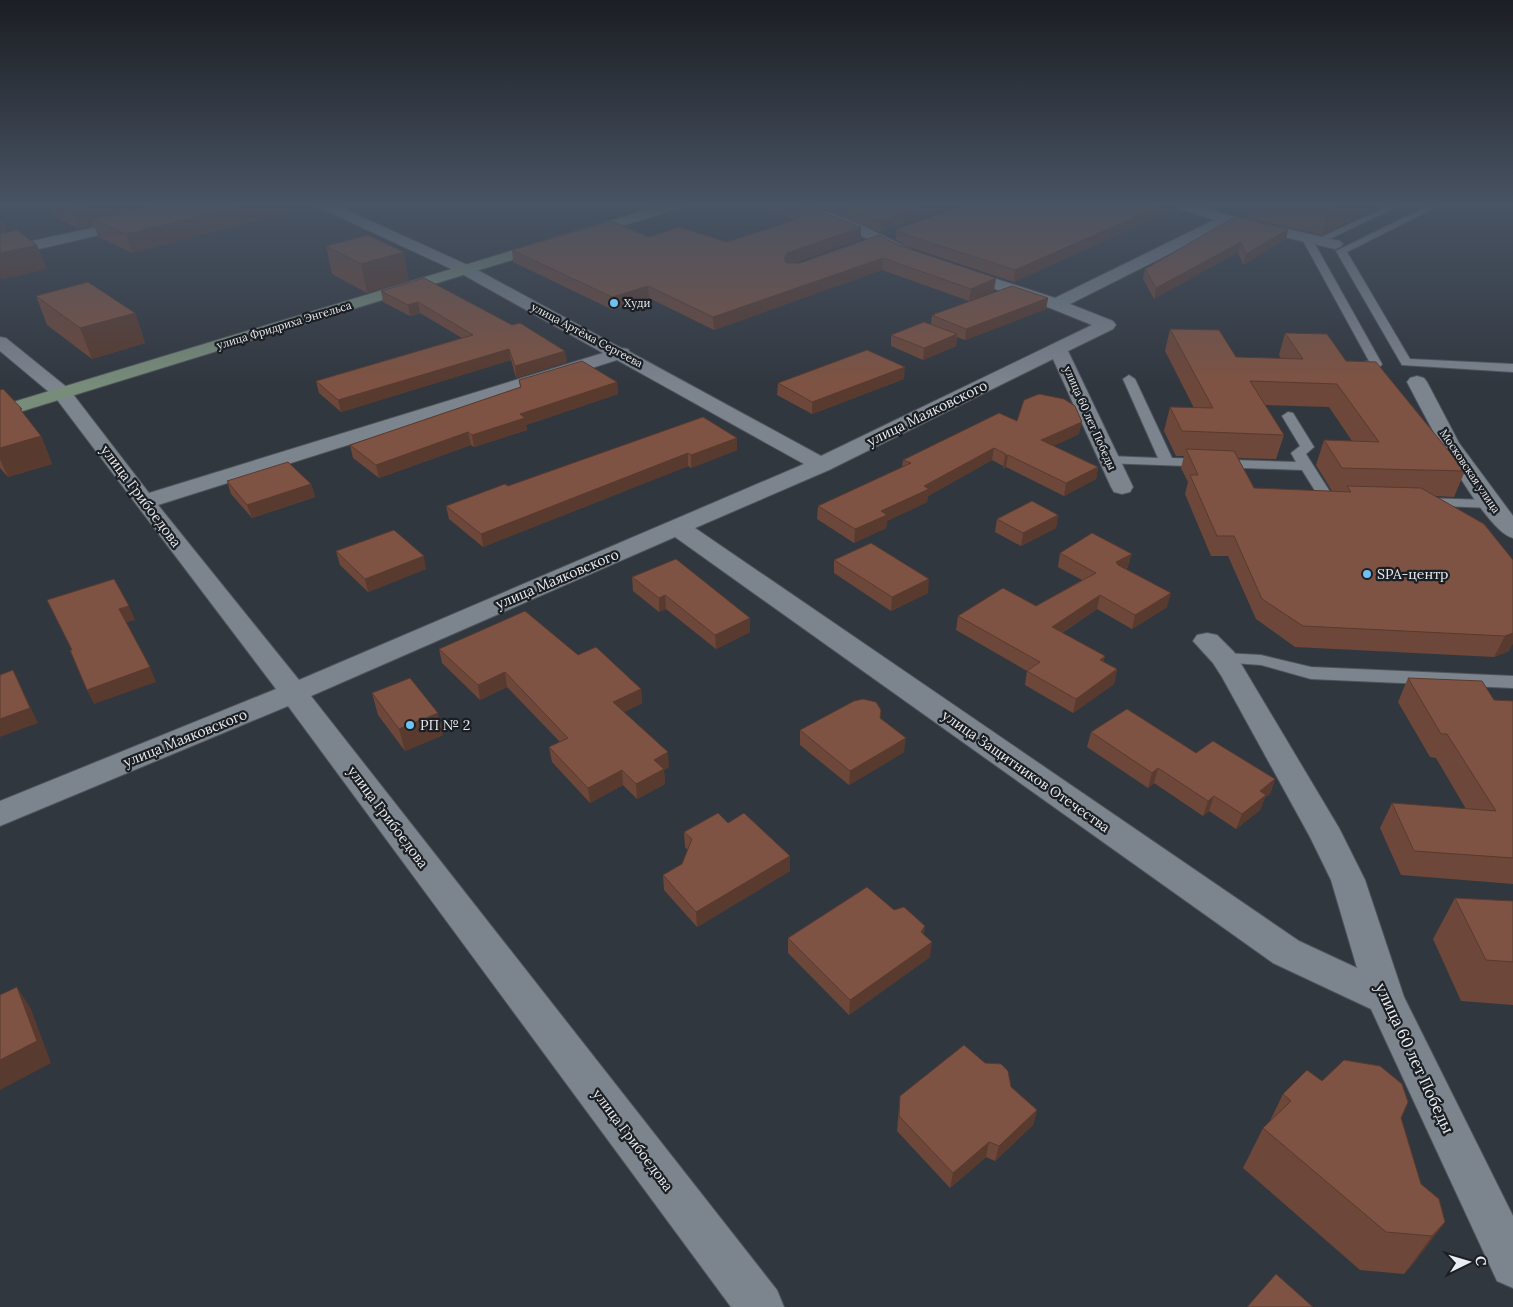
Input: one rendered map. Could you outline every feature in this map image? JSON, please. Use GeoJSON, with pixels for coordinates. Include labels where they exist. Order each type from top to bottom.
{"type":"FeatureCollection","features":[{"type":"Feature","properties":{"kind":"street","name":"улица Артёма Сергеева"},"geometry":{"type":"LineString","coordinates":[[453,264],[621,353],[821,465]]}},
{"type":"Feature","properties":{"kind":"street","name":"улица Фридриха Энгельса"},"geometry":{"type":"LineString","coordinates":[[0,412],[485,264]]}},
{"type":"Feature","properties":{"kind":"street"},"geometry":{"type":"LineString","coordinates":[[948,267],[1056,304],[1136,264]]}},
{"type":"Feature","properties":{"kind":"street","name":"улица Маяковского"},"geometry":{"type":"LineString","coordinates":[[0,814],[293,693],[821,465],[1107,325],[1056,304]]}},
{"type":"Feature","properties":{"kind":"street","name":"улица Грибоедова"},"geometry":{"type":"LineString","coordinates":[[0,342],[62,393],[144,502],[293,693],[760,1307]]}},
{"type":"Feature","properties":{"kind":"street","name":"улица 60 лет Победы"},"geometry":{"type":"LineString","coordinates":[[1058,349],[1122,487]]}},
{"type":"Feature","properties":{"kind":"street"},"geometry":{"type":"LineString","coordinates":[[144,502],[621,353]]}},
{"type":"Feature","properties":{"kind":"street","name":"Московская улица"},"geometry":{"type":"LineString","coordinates":[[1416,382],[1449,443],[1491,504],[1513,531]]}},
{"type":"Feature","properties":{"kind":"street","name":"улица Защитников Отечества"},"geometry":{"type":"LineString","coordinates":[[677,527],[1286,952],[1385,998]]}},
{"type":"Feature","properties":{"kind":"street","name":"улица 60 лет Победы"},"geometry":{"type":"LineString","coordinates":[[1216,650],[1328,837],[1348,880],[1385,998],[1513,1265]]}},
{"type":"Feature","properties":{"kind":"lane"},"geometry":{"type":"LineString","coordinates":[[1326,264],[1376,364],[1362,366]]}},
{"type":"Feature","properties":{"kind":"lane"},"geometry":{"type":"LineString","coordinates":[[1349,264],[1416,382]]}},
{"type":"Feature","properties":{"kind":"lane"},"geometry":{"type":"LineString","coordinates":[[1406,362],[1513,368]]}},
{"type":"Feature","properties":{"kind":"lane"},"geometry":{"type":"LineString","coordinates":[[1129,378],[1167,462]]}},
{"type":"Feature","properties":{"kind":"lane"},"geometry":{"type":"LineString","coordinates":[[1288,416],[1307,447],[1298,453],[1327,500],[1355,500]]}},
{"type":"Feature","properties":{"kind":"lane"},"geometry":{"type":"LineString","coordinates":[[1108,460],[1306,466]]}},
{"type":"Feature","properties":{"kind":"lane"},"geometry":{"type":"LineString","coordinates":[[1412,502],[1491,504]]}},
{"type":"Feature","properties":{"kind":"lane"},"geometry":{"type":"LineString","coordinates":[[1216,650],[1311,673],[1513,682]]}},
{"type":"Feature","properties":{"kind":"building"},"geometry":{"type":"Polygon","coordinates":[[[542,264],[866,264],[713,317],[648,286],[612,297],[542,264]]]}},
{"type":"Feature","properties":{"kind":"building"},"geometry":{"type":"Polygon","coordinates":[[[900,264],[954,264],[996,278],[971,289],[900,264]]]}},
{"type":"Feature","properties":{"kind":"building"},"geometry":{"type":"Polygon","coordinates":[[[996,264],[1029,264],[1015,270],[996,264]]]}},
{"type":"Feature","properties":{"kind":"building"},"geometry":{"type":"Polygon","coordinates":[[[1154,264],[1200,264],[1156,288],[1145,269],[1154,264]]]}},
{"type":"Feature","properties":{"kind":"building"},"geometry":{"type":"Polygon","coordinates":[[[424,278],[512,325],[520,323],[565,351],[515,366],[509,349],[338,400],[316,381],[473,335],[418,302],[408,305],[381,291],[424,278]]]}},
{"type":"Feature","properties":{"kind":"building"},"geometry":{"type":"Polygon","coordinates":[[[88,282],[135,313],[80,328],[36,296],[88,282]]]}},
{"type":"Feature","properties":{"kind":"building"},"geometry":{"type":"Polygon","coordinates":[[[1012,286],[1048,298],[966,329],[932,315],[1012,286]]]}},
{"type":"Feature","properties":{"kind":"building"},"geometry":{"type":"Polygon","coordinates":[[[924,322],[957,334],[924,348],[891,335],[924,322]]]}},
{"type":"Feature","properties":{"kind":"building"},"geometry":{"type":"Polygon","coordinates":[[[1170,329],[1219,330],[1236,357],[1303,359],[1285,333],[1327,334],[1346,361],[1376,362],[1465,471],[1342,468],[1324,440],[1379,442],[1337,384],[1250,381],[1284,435],[1182,431],[1170,407],[1213,408],[1170,329]]]}},
{"type":"Feature","properties":{"kind":"building"},"geometry":{"type":"Polygon","coordinates":[[[867,350],[905,367],[812,402],[778,383],[867,350]]]}},
{"type":"Feature","properties":{"kind":"building"},"geometry":{"type":"Polygon","coordinates":[[[582,361],[617,382],[520,414],[525,418],[472,435],[468,432],[376,465],[350,445],[521,387],[519,380],[582,361]]]}},
{"type":"Feature","properties":{"kind":"building"},"geometry":{"type":"Polygon","coordinates":[[[3,389],[22,409],[20,409],[41,436],[0,448],[0,390],[3,389]]]}},
{"type":"Feature","properties":{"kind":"building"},"geometry":{"type":"Polygon","coordinates":[[[1039,394],[1064,399],[1075,406],[1082,422],[1041,440],[1098,467],[1066,483],[1008,455],[1005,456],[1006,454],[994,448],[924,486],[929,489],[881,511],[887,515],[855,529],[818,506],[911,463],[903,460],[999,413],[1017,421],[1024,400],[1039,394]]]}},
{"type":"Feature","properties":{"kind":"building"},"geometry":{"type":"Polygon","coordinates":[[[703,417],[737,438],[691,455],[688,453],[481,534],[446,506],[505,484],[508,486],[703,417]]]}},
{"type":"Feature","properties":{"kind":"building","name":"SPA-центр"},"geometry":{"type":"Polygon","coordinates":[[[1186,449],[1234,451],[1254,488],[1351,492],[1347,486],[1421,488],[1484,524],[1513,560],[1513,633],[1505,636],[1303,626],[1262,599],[1234,536],[1217,536],[1190,475],[1198,475],[1186,449]]]}},
{"type":"Feature","properties":{"kind":"building"},"geometry":{"type":"Polygon","coordinates":[[[288,462],[311,484],[247,505],[227,481],[288,462]]]}},
{"type":"Feature","properties":{"kind":"building"},"geometry":{"type":"Polygon","coordinates":[[[1032,501],[1058,515],[1023,533],[997,519],[1032,501]]]}},
{"type":"Feature","properties":{"kind":"building"},"geometry":{"type":"Polygon","coordinates":[[[394,530],[424,556],[365,579],[336,551],[394,530]]]}},
{"type":"Feature","properties":{"kind":"building"},"geometry":{"type":"Polygon","coordinates":[[[1092,533],[1132,554],[1116,562],[1118,565],[1171,593],[1135,615],[1100,595],[1052,627],[1105,656],[1100,660],[1117,669],[1076,699],[1027,671],[1040,662],[958,616],[1003,588],[1036,606],[1096,573],[1060,553],[1092,533]]]}},
{"type":"Feature","properties":{"kind":"building"},"geometry":{"type":"Polygon","coordinates":[[[871,543],[929,579],[892,597],[834,560],[871,543]]]}},
{"type":"Feature","properties":{"kind":"building"},"geometry":{"type":"Polygon","coordinates":[[[676,559],[750,618],[715,635],[665,595],[659,598],[632,577],[676,559]]]}},
{"type":"Feature","properties":{"kind":"building"},"geometry":{"type":"Polygon","coordinates":[[[114,579],[129,606],[119,609],[150,667],[87,690],[70,650],[72,650],[47,600],[114,579]]]}},
{"type":"Feature","properties":{"kind":"building"},"geometry":{"type":"Polygon","coordinates":[[[525,611],[578,655],[596,647],[641,689],[613,702],[668,752],[654,760],[664,769],[636,784],[622,770],[588,788],[549,747],[568,738],[505,672],[478,685],[439,649],[525,611]]]}},
{"type":"Feature","properties":{"kind":"building"},"geometry":{"type":"Polygon","coordinates":[[[13,670],[30,708],[0,719],[0,675],[13,670]]]}},
{"type":"Feature","properties":{"kind":"building"},"geometry":{"type":"Polygon","coordinates":[[[410,678],[438,713],[399,729],[372,693],[410,678]]]}},
{"type":"Feature","properties":{"kind":"building"},"geometry":{"type":"Polygon","coordinates":[[[1408,678],[1482,681],[1494,700],[1513,701],[1513,858],[1414,851],[1392,803],[1496,811],[1447,734],[1441,734],[1408,678]]]}},
{"type":"Feature","properties":{"kind":"building"},"geometry":{"type":"Polygon","coordinates":[[[863,699],[876,702],[881,710],[880,718],[906,738],[850,771],[800,730],[854,701],[863,699]]]}},
{"type":"Feature","properties":{"kind":"building"},"geometry":{"type":"Polygon","coordinates":[[[1127,709],[1196,753],[1213,741],[1275,779],[1260,791],[1266,795],[1242,814],[1214,796],[1208,801],[1158,768],[1152,773],[1091,732],[1127,709]]]}},
{"type":"Feature","properties":{"kind":"building"},"geometry":{"type":"Polygon","coordinates":[[[718,813],[728,823],[744,813],[790,856],[696,912],[663,875],[682,864],[692,839],[684,832],[718,813]]]}},
{"type":"Feature","properties":{"kind":"building"},"geometry":{"type":"Polygon","coordinates":[[[867,887],[894,910],[904,907],[925,926],[921,932],[932,942],[850,1000],[788,938],[867,887]]]}},
{"type":"Feature","properties":{"kind":"building"},"geometry":{"type":"Polygon","coordinates":[[[1455,898],[1513,901],[1513,962],[1486,960],[1455,898]]]}},
{"type":"Feature","properties":{"kind":"building"},"geometry":{"type":"Polygon","coordinates":[[[17,987],[37,1041],[0,1060],[0,995],[17,987]]]}},
{"type":"Feature","properties":{"kind":"building"},"geometry":{"type":"Polygon","coordinates":[[[964,1045],[985,1063],[1001,1064],[1008,1071],[1011,1087],[1037,1110],[999,1146],[989,1142],[953,1173],[899,1116],[900,1096],[964,1045]]]}},
{"type":"Feature","properties":{"kind":"building"},"geometry":{"type":"Polygon","coordinates":[[[1344,1060],[1380,1066],[1402,1084],[1408,1102],[1401,1118],[1421,1184],[1439,1199],[1445,1222],[1432,1236],[1386,1232],[1263,1128],[1291,1101],[1283,1094],[1307,1070],[1322,1081],[1344,1060]]]}},
{"type":"Feature","properties":{"kind":"building"},"geometry":{"type":"Polygon","coordinates":[[[1276,1274],[1313,1307],[1247,1307],[1276,1274]]]}},
{"type":"Feature","properties":{"kind":"place","name":"Худи"},"geometry":{"type":"Point","coordinates":[614,303]}},
{"type":"Feature","properties":{"kind":"place","name":"SPA-центр"},"geometry":{"type":"Point","coordinates":[1367,574]}},
{"type":"Feature","properties":{"kind":"place","name":"РП № 2"},"geometry":{"type":"Point","coordinates":[410,725]}}]}
